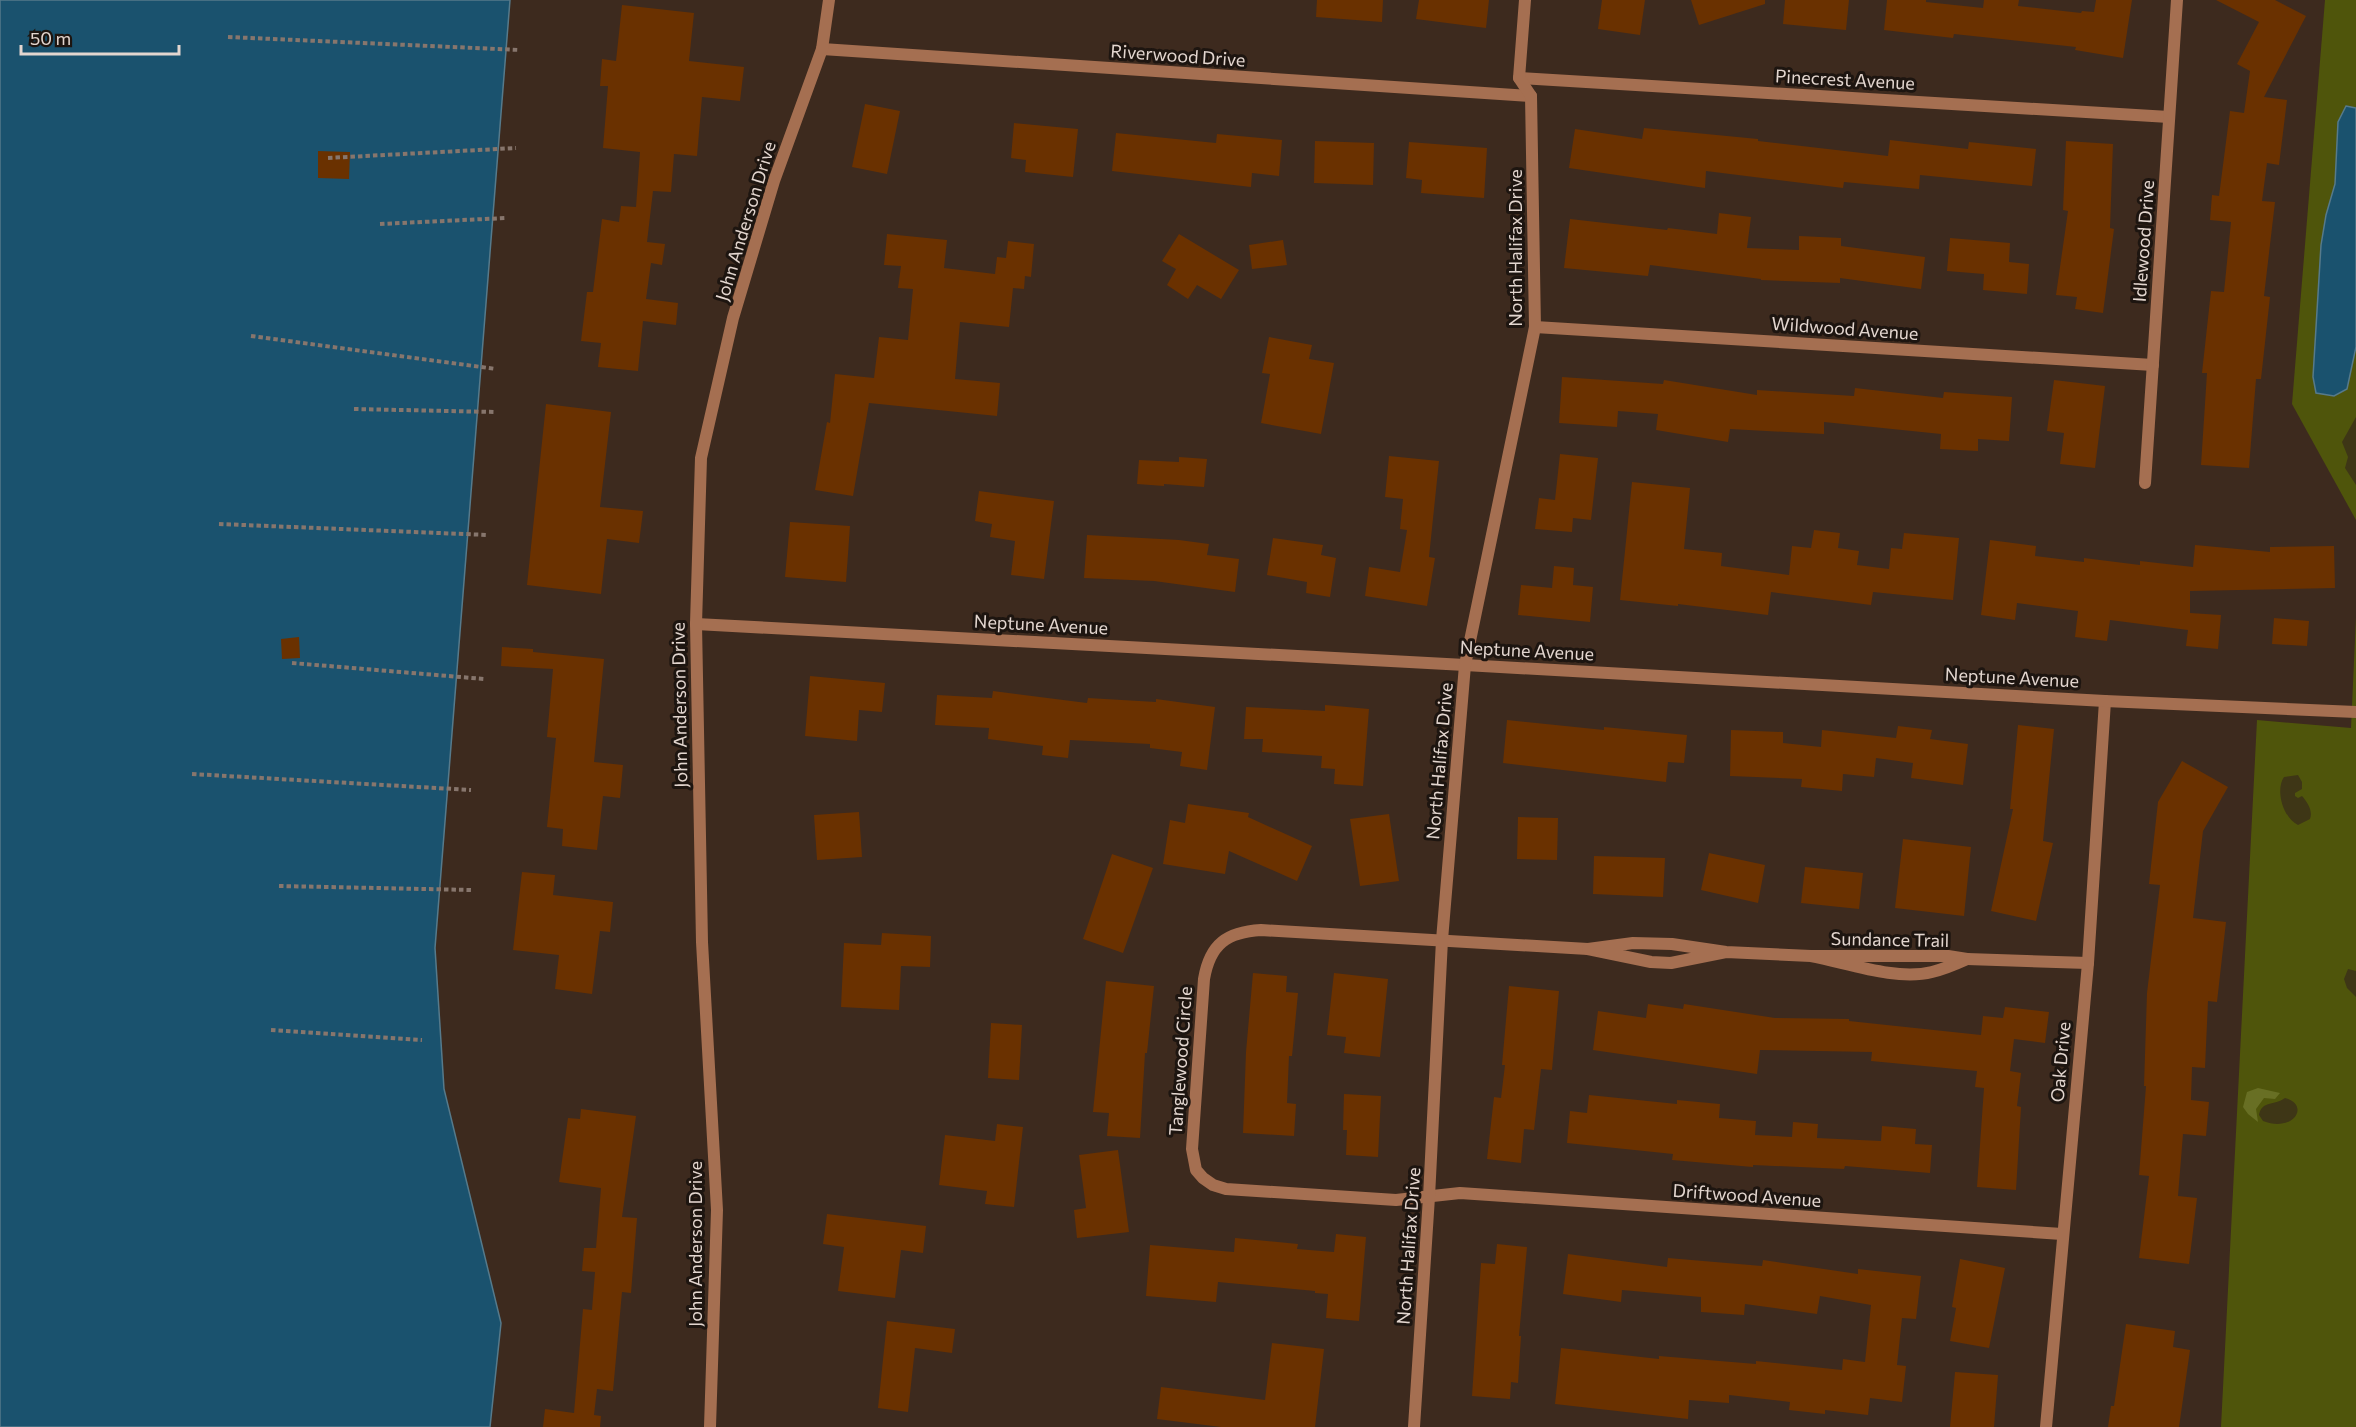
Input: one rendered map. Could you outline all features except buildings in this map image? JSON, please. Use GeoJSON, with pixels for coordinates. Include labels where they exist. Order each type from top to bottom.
{"type":"FeatureCollection","features":[{"type":"Feature","properties":{"kind":"street","name":"John Anderson Drive"},"geometry":{"type":"LineString","coordinates":[[710,1427],[717,1210],[702,942],[696,624],[701,458],[733,318],[774,181],[822,49],[829,0]]}},
{"type":"Feature","properties":{"kind":"street"},"geometry":{"type":"LineString","coordinates":[[1525,0],[1519,78],[1531,96]]}},
{"type":"Feature","properties":{"kind":"street","name":"Idlewood Drive"},"geometry":{"type":"LineString","coordinates":[[2145,483],[2177,0]]}},
{"type":"Feature","properties":{"kind":"street","name":"Riverwood Drive"},"geometry":{"type":"LineString","coordinates":[[822,49],[1531,96]]}},
{"type":"Feature","properties":{"kind":"street","name":"Pinecrest Avenue"},"geometry":{"type":"LineString","coordinates":[[1519,78],[2169,117]]}},
{"type":"Feature","properties":{"kind":"street","name":"North Halifax Drive"},"geometry":{"type":"LineString","coordinates":[[1414,1427],[1442,940],[1465,665],[1535,327],[1531,96]]}},
{"type":"Feature","properties":{"kind":"street","name":"Wildwood Avenue"},"geometry":{"type":"LineString","coordinates":[[1535,327],[2152,365]]}},
{"type":"Feature","properties":{"kind":"street","name":"Neptune Avenue"},"geometry":{"type":"LineString","coordinates":[[696,624],[2356,712]]}},
{"type":"Feature","properties":{"kind":"street","name":"Oak Drive"},"geometry":{"type":"LineString","coordinates":[[2046,1427],[2088,963],[2105,700]]}},
{"type":"Feature","properties":{"kind":"street","name":"Tanglewood Circle"},"geometry":{"type":"LineString","coordinates":[[1429,1197],[1396,1200],[1226,1189],[1213,1185],[1196,1170],[1192,1149],[1204,979],[1207,963],[1221,942],[1232,935],[1261,930],[1442,940]]}},
{"type":"Feature","properties":{"kind":"street","name":"Sundance Trail"},"geometry":{"type":"LineString","coordinates":[[1442,940],[1588,949],[1651,962],[1671,963],[1726,952]]}},
{"type":"Feature","properties":{"kind":"street","name":"Sundance Trail"},"geometry":{"type":"LineString","coordinates":[[1588,949],[1634,944],[1662,944],[1726,952],[1811,956],[1948,956],[1967,959],[2088,963]]}},
{"type":"Feature","properties":{"kind":"street","name":"Sundance Trail"},"geometry":{"type":"LineString","coordinates":[[1811,956],[1911,975],[1931,972],[1967,959]]}},
{"type":"Feature","properties":{"kind":"street","name":"Driftwood Avenue"},"geometry":{"type":"LineString","coordinates":[[1429,1197],[1460,1193],[2062,1234]]}},
{"type":"Feature","properties":{"kind":"path"},"geometry":{"type":"LineString","coordinates":[[228,37],[520,50]]}},
{"type":"Feature","properties":{"kind":"path"},"geometry":{"type":"LineString","coordinates":[[328,158],[516,148]]}},
{"type":"Feature","properties":{"kind":"path"},"geometry":{"type":"LineString","coordinates":[[380,224],[506,218]]}},
{"type":"Feature","properties":{"kind":"path"},"geometry":{"type":"LineString","coordinates":[[251,336],[496,369]]}},
{"type":"Feature","properties":{"kind":"path"},"geometry":{"type":"LineString","coordinates":[[354,409],[495,412]]}},
{"type":"Feature","properties":{"kind":"path"},"geometry":{"type":"LineString","coordinates":[[219,524],[488,535]]}},
{"type":"Feature","properties":{"kind":"path"},"geometry":{"type":"LineString","coordinates":[[292,663],[484,679]]}},
{"type":"Feature","properties":{"kind":"path"},"geometry":{"type":"LineString","coordinates":[[192,774],[471,790]]}},
{"type":"Feature","properties":{"kind":"path"},"geometry":{"type":"LineString","coordinates":[[279,886],[472,890]]}},
{"type":"Feature","properties":{"kind":"path"},"geometry":{"type":"LineString","coordinates":[[271,1030],[422,1040]]}},
{"type":"Feature","properties":{"kind":"green space"},"geometry":{"type":"Polygon","coordinates":[[[2325,0],[2356,0],[2356,520],[2292,404],[2325,0]]]}},
{"type":"Feature","properties":{"kind":"green space"},"geometry":{"type":"Polygon","coordinates":[[[2356,617],[2356,1427],[2221,1427],[2257,720],[2351,728],[2356,617]]]}},
{"type":"Feature","properties":{"kind":"green space"},"geometry":{"type":"Polygon","coordinates":[[[2258,1088],[2280,1093],[2275,1099],[2264,1098],[2256,1109],[2258,1122],[2243,1107],[2247,1092],[2258,1088]]]}},
{"type":"Feature","properties":{"kind":"sand"},"geometry":{"type":"Polygon","coordinates":[[[2356,417],[2356,485],[2345,468],[2348,457],[2342,442],[2356,417]]]}},
{"type":"Feature","properties":{"kind":"sand"},"geometry":{"type":"Polygon","coordinates":[[[2298,775],[2302,782],[2302,789],[2295,793],[2295,796],[2298,798],[2302,796],[2311,813],[2310,819],[2298,825],[2285,810],[2280,789],[2284,777],[2298,775]]]}},
{"type":"Feature","properties":{"kind":"sand"},"geometry":{"type":"Polygon","coordinates":[[[2348,969],[2356,971],[2356,997],[2347,988],[2344,979],[2348,969]]]}},
{"type":"Feature","properties":{"kind":"sand"},"geometry":{"type":"Polygon","coordinates":[[[2285,1098],[2293,1101],[2297,1106],[2295,1117],[2283,1123],[2274,1124],[2263,1121],[2259,1115],[2263,1107],[2285,1098]]]}},
{"type":"Feature","properties":{"kind":"water"},"geometry":{"type":"Polygon","coordinates":[[[0,0],[510,0],[435,948],[444,1089],[501,1323],[490,1427],[0,1427],[0,0]]]}},
{"type":"Feature","properties":{"kind":"water"},"geometry":{"type":"Polygon","coordinates":[[[2346,106],[2356,108],[2356,347],[2347,389],[2334,396],[2316,393],[2313,377],[2321,245],[2326,215],[2335,184],[2338,122],[2346,106]]]}}]}
